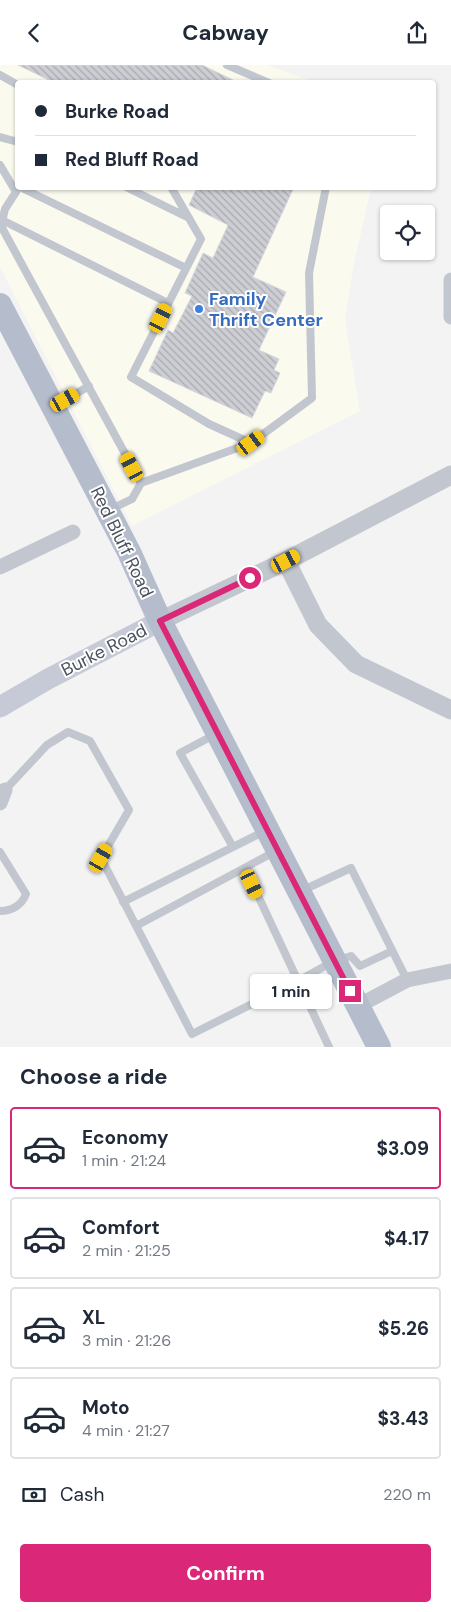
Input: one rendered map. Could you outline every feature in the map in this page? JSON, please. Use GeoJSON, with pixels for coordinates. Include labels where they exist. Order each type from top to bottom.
{"type":"FeatureCollection","features":[{"type":"Feature","properties":{"kind":"main road","name":"Red Bluff Road"},"geometry":{"type":"LineString","coordinates":[[0,305],[108,511],[160,621],[379,1047]]}},
{"type":"Feature","properties":{"kind":"main road","name":"Burke Road"},"geometry":{"type":"LineString","coordinates":[[0,707],[48,679],[160,621]]}},
{"type":"Feature","properties":{"kind":"street"},"geometry":{"type":"LineString","coordinates":[[451,280],[451,317]]}},
{"type":"Feature","properties":{"kind":"street","name":"Burke Road"},"geometry":{"type":"LineString","coordinates":[[160,621],[286,561],[451,475]]}},
{"type":"Feature","properties":{"kind":"street"},"geometry":{"type":"LineString","coordinates":[[0,567],[73,532]]}},
{"type":"Feature","properties":{"kind":"street"},"geometry":{"type":"LineString","coordinates":[[286,561],[318,625],[356,664],[451,710]]}},
{"type":"Feature","properties":{"kind":"street"},"geometry":{"type":"LineString","coordinates":[[358,1006],[407,980],[451,971]]}},
{"type":"Feature","properties":{"kind":"lane"},"geometry":{"type":"LineString","coordinates":[[227,65],[262,80]]}},
{"type":"Feature","properties":{"kind":"lane"},"geometry":{"type":"LineString","coordinates":[[0,75],[15,83]]}},
{"type":"Feature","properties":{"kind":"lane"},"geometry":{"type":"LineString","coordinates":[[0,137],[15,141]]}},
{"type":"Feature","properties":{"kind":"lane"},"geometry":{"type":"LineString","coordinates":[[0,165],[15,185]]}},
{"type":"Feature","properties":{"kind":"lane"},"geometry":{"type":"LineString","coordinates":[[16,190],[5,209],[1,224],[141,483]]}},
{"type":"Feature","properties":{"kind":"lane"},"geometry":{"type":"LineString","coordinates":[[132,190],[189,218]]}},
{"type":"Feature","properties":{"kind":"lane"},"geometry":{"type":"LineString","coordinates":[[173,190],[201,239],[131,377],[209,424],[251,443]]}},
{"type":"Feature","properties":{"kind":"lane"},"geometry":{"type":"LineString","coordinates":[[108,511],[132,499],[141,483],[251,443],[312,399],[309,273],[325,190]]}},
{"type":"Feature","properties":{"kind":"lane"},"geometry":{"type":"LineString","coordinates":[[37,191],[186,268]]}},
{"type":"Feature","properties":{"kind":"lane"},"geometry":{"type":"LineString","coordinates":[[1,224],[168,303]]}},
{"type":"Feature","properties":{"kind":"lane"},"geometry":{"type":"LineString","coordinates":[[53,407],[89,387]]}},
{"type":"Feature","properties":{"kind":"lane"},"geometry":{"type":"LineString","coordinates":[[3,796],[48,745],[68,731],[90,741],[129,810],[101,858],[192,1034],[334,961],[351,956],[360,965],[392,951]]}},
{"type":"Feature","properties":{"kind":"lane"},"geometry":{"type":"LineString","coordinates":[[218,734],[180,753],[233,847]]}},
{"type":"Feature","properties":{"kind":"lane"},"geometry":{"type":"LineString","coordinates":[[123,902],[233,847],[272,840]]}},
{"type":"Feature","properties":{"kind":"lane"},"geometry":{"type":"LineString","coordinates":[[136,926],[245,868],[272,840]]}},
{"type":"Feature","properties":{"kind":"lane"},"geometry":{"type":"LineString","coordinates":[[0,852],[26,894],[20,904],[12,909],[0,911]]}},
{"type":"Feature","properties":{"kind":"lane"},"geometry":{"type":"LineString","coordinates":[[299,891],[351,867],[407,980]]}},
{"type":"Feature","properties":{"kind":"lane"},"geometry":{"type":"LineString","coordinates":[[245,868],[329,1047]]}},
{"type":"Feature","properties":{"kind":"shaded area"},"geometry":{"type":"Polygon","coordinates":[[[0,65],[267,65],[308,80],[15,80],[15,190],[371,190],[353,268],[345,320],[360,411],[132,526],[0,267],[0,65]]]}},
{"type":"Feature","properties":{"kind":"building"},"geometry":{"type":"Polygon","coordinates":[[[18,65],[202,65],[233,80],[49,80],[18,65]]]}},
{"type":"Feature","properties":{"kind":"building"},"geometry":{"type":"Polygon","coordinates":[[[196,190],[293,190],[253,277],[286,292],[259,350],[279,359],[274,370],[280,373],[271,393],[265,391],[252,418],[149,371],[168,330],[173,333],[192,296],[185,293],[203,253],[213,258],[228,225],[189,205],[196,190]]]}},
{"type":"Feature","properties":{"kind":"place","name":"Family Thrift Center"},"geometry":{"type":"Point","coordinates":[199,309]}},
{"type":"Feature","properties":{"kind":"route"},"geometry":{"type":"LineString","coordinates":[[250,578],[160,621],[266,831],[278,850],[350,991]]}}]}
